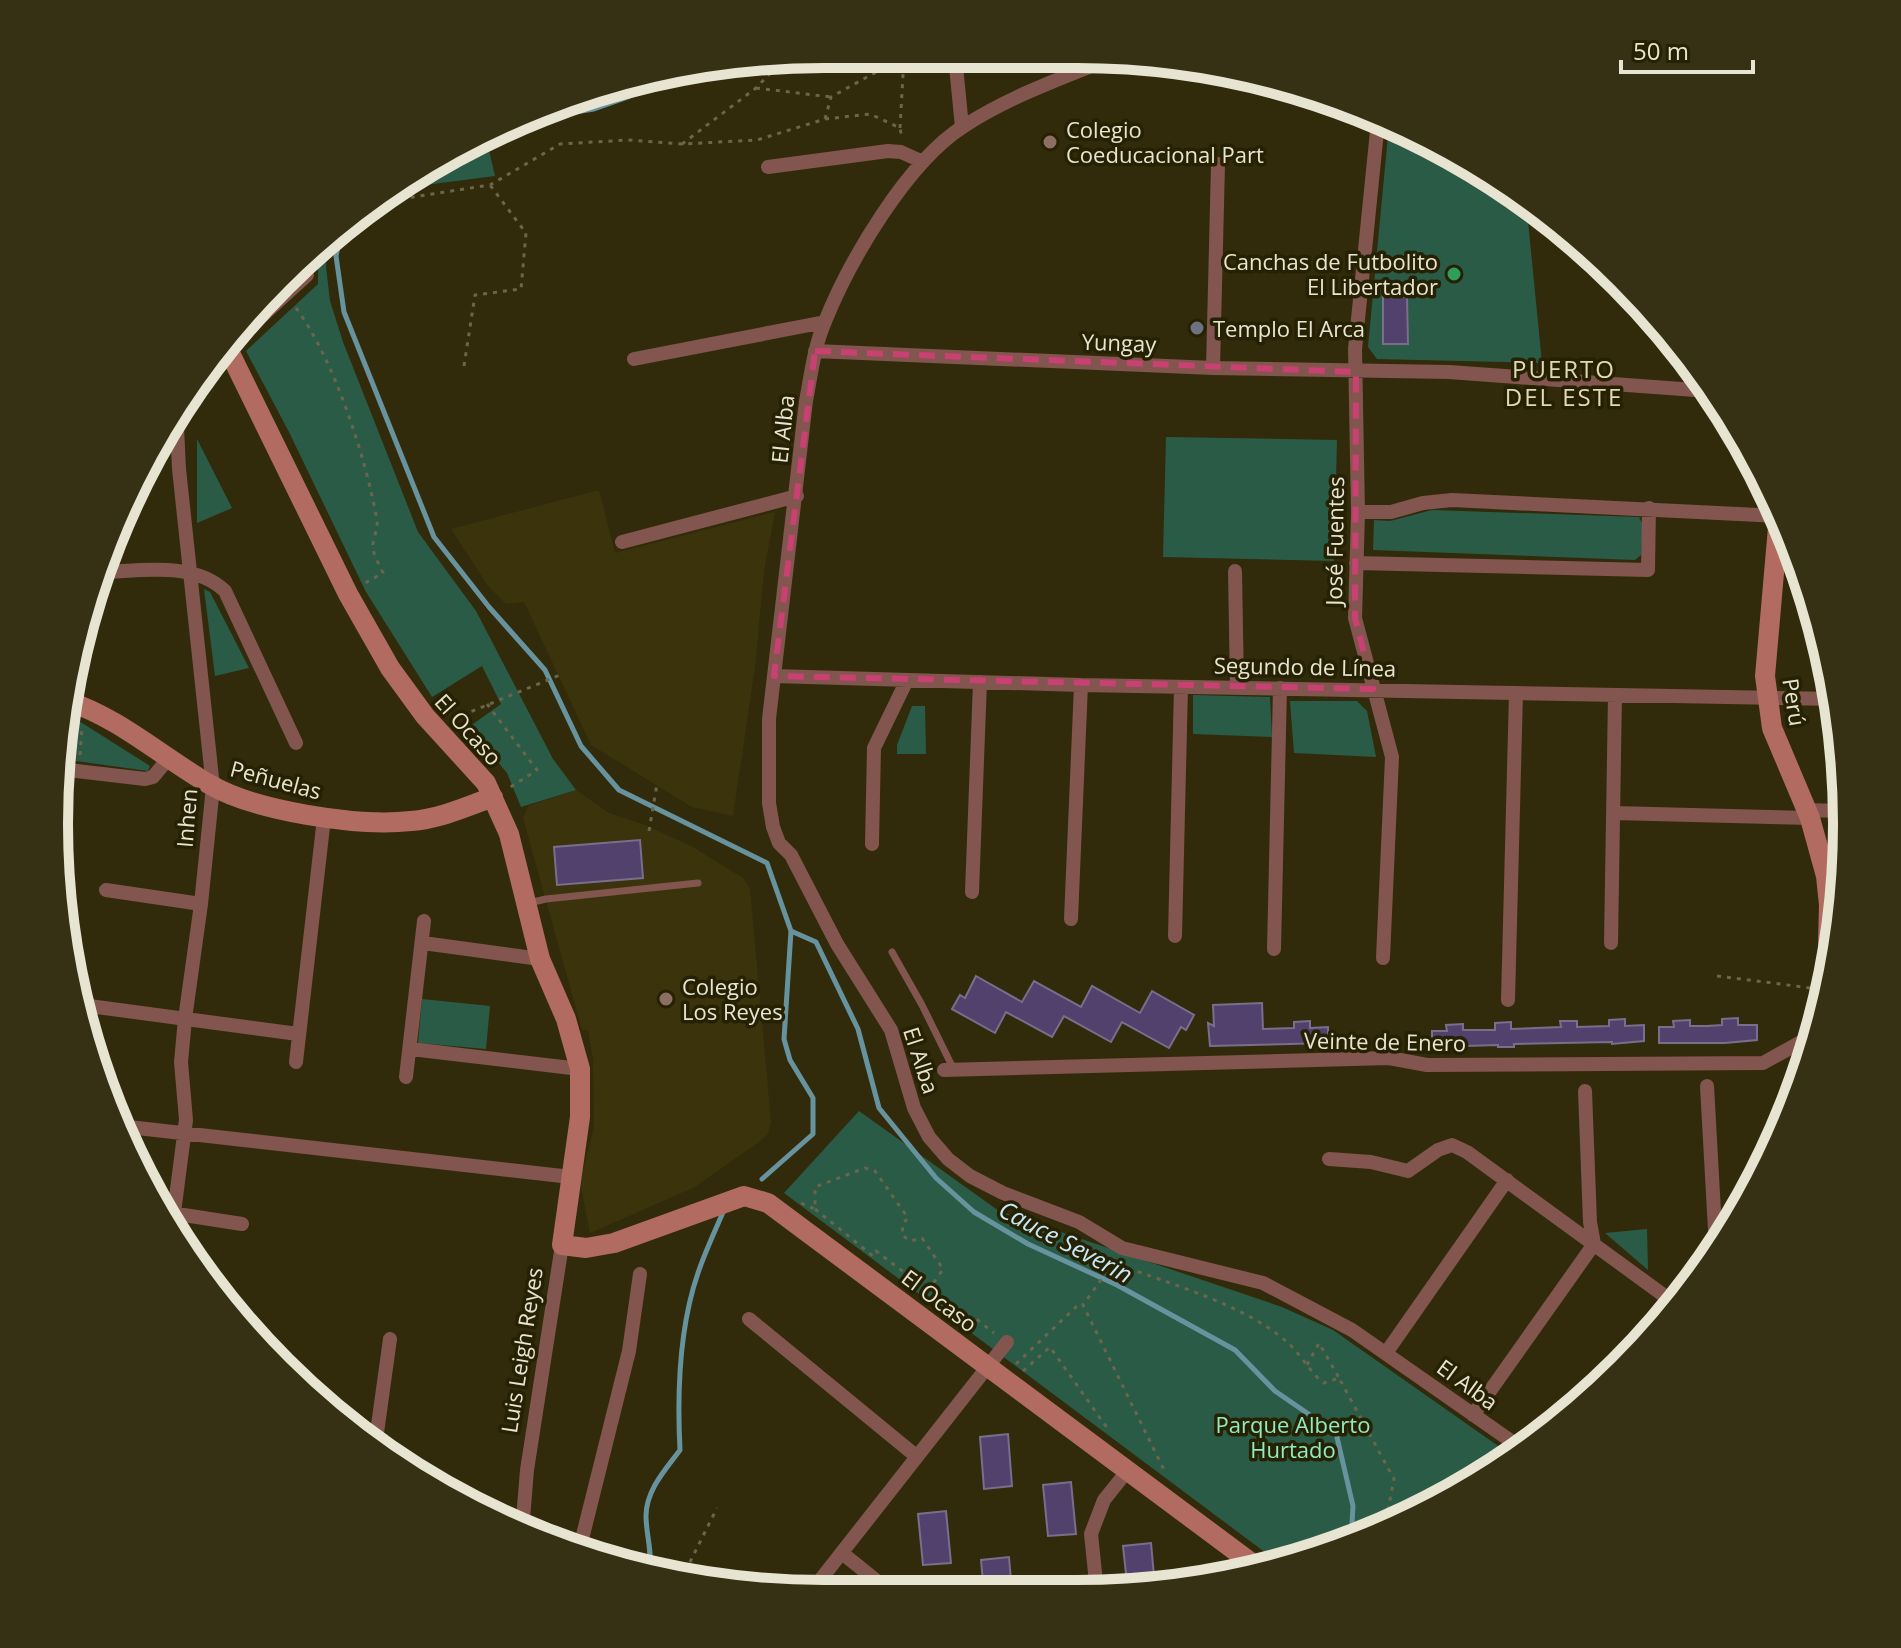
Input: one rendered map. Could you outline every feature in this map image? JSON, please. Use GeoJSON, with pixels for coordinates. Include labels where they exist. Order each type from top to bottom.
{"type":"FeatureCollection","features":[{"type":"Feature","properties":{"kind":"street"},"geometry":{"type":"LineString","coordinates":[[956,68],[962,127]]}},
{"type":"Feature","properties":{"kind":"street","name":"El Alba"},"geometry":{"type":"LineString","coordinates":[[1085,68],[1026,92],[962,127],[923,162],[896,194],[868,239],[825,322],[815,351],[806,401],[774,676],[769,760],[769,803],[773,827],[779,843],[791,855],[837,944],[891,1030],[914,1108],[929,1137],[948,1159],[970,1176],[1003,1193],[1079,1222],[1122,1248],[1263,1283],[1352,1330],[1512,1442]]}},
{"type":"Feature","properties":{"kind":"street","name":"José Fuentes"},"geometry":{"type":"LineString","coordinates":[[1377,131],[1355,349],[1358,512],[1355,618],[1392,757],[1383,958]]}},
{"type":"Feature","properties":{"kind":"street"},"geometry":{"type":"LineString","coordinates":[[768,167],[888,151],[901,152],[923,162]]}},
{"type":"Feature","properties":{"kind":"street"},"geometry":{"type":"LineString","coordinates":[[1213,368],[1218,164]]}},
{"type":"Feature","properties":{"kind":"street"},"geometry":{"type":"LineString","coordinates":[[272,309],[307,275]]}},
{"type":"Feature","properties":{"kind":"street"},"geometry":{"type":"LineString","coordinates":[[634,359],[825,322]]}},
{"type":"Feature","properties":{"kind":"street","name":"Yungay"},"geometry":{"type":"LineString","coordinates":[[815,351],[1213,368],[1449,372],[1696,390]]}},
{"type":"Feature","properties":{"kind":"street","name":"El Ocaso"},"geometry":{"type":"LineString","coordinates":[[231,355],[348,594],[390,668],[434,725],[473,767],[493,797],[509,834],[540,959],[563,1011],[580,1069],[580,1117],[571,1177]]}},
{"type":"Feature","properties":{"kind":"street","name":"Inhen"},"geometry":{"type":"LineString","coordinates":[[174,1211],[185,1133],[181,1062],[213,787],[177,433]]}},
{"type":"Feature","properties":{"kind":"street"},"geometry":{"type":"LineString","coordinates":[[622,542],[797,496]]}},
{"type":"Feature","properties":{"kind":"street"},"geometry":{"type":"LineString","coordinates":[[1358,512],[1391,512],[1423,503],[1452,500],[1766,515]]}},
{"type":"Feature","properties":{"kind":"street"},"geometry":{"type":"LineString","coordinates":[[1648,586],[1649,508]]}},
{"type":"Feature","properties":{"kind":"street","name":"Perú"},"geometry":{"type":"LineString","coordinates":[[1777,540],[1765,676],[1767,696],[1772,728],[1819,845],[1829,903]]}},
{"type":"Feature","properties":{"kind":"street"},"geometry":{"type":"LineString","coordinates":[[1356,563],[1648,570]]}},
{"type":"Feature","properties":{"kind":"street"},"geometry":{"type":"LineString","coordinates":[[1235,571],[1237,686]]}},
{"type":"Feature","properties":{"kind":"street"},"geometry":{"type":"LineString","coordinates":[[112,572],[191,572],[214,581],[225,591],[296,743]]}},
{"type":"Feature","properties":{"kind":"street","name":"Segundo de Línea"},"geometry":{"type":"LineString","coordinates":[[774,676],[1081,685],[1822,698]]}},
{"type":"Feature","properties":{"kind":"street"},"geometry":{"type":"LineString","coordinates":[[872,844],[874,748],[907,680]]}},
{"type":"Feature","properties":{"kind":"street"},"geometry":{"type":"LineString","coordinates":[[972,892],[980,682]]}},
{"type":"Feature","properties":{"kind":"street"},"geometry":{"type":"LineString","coordinates":[[1071,919],[1081,685]]}},
{"type":"Feature","properties":{"kind":"street"},"geometry":{"type":"LineString","coordinates":[[1175,936],[1181,687]]}},
{"type":"Feature","properties":{"kind":"street"},"geometry":{"type":"LineString","coordinates":[[1274,949],[1280,688]]}},
{"type":"Feature","properties":{"kind":"street"},"geometry":{"type":"LineString","coordinates":[[1508,1000],[1516,693]]}},
{"type":"Feature","properties":{"kind":"street"},"geometry":{"type":"LineString","coordinates":[[1611,943],[1615,695]]}},
{"type":"Feature","properties":{"kind":"street","name":"Peñuelas"},"geometry":{"type":"LineString","coordinates":[[78,706],[114,723],[213,787],[260,803],[324,818],[357,822],[413,821],[449,813],[493,797]]}},
{"type":"Feature","properties":{"kind":"street"},"geometry":{"type":"LineString","coordinates":[[70,770],[145,779],[153,777],[168,759]]}},
{"type":"Feature","properties":{"kind":"street"},"geometry":{"type":"LineString","coordinates":[[1614,813],[1833,812]]}},
{"type":"Feature","properties":{"kind":"street"},"geometry":{"type":"LineString","coordinates":[[296,1062],[324,818]]}},
{"type":"Feature","properties":{"kind":"street"},"geometry":{"type":"LineString","coordinates":[[106,890],[201,904]]}},
{"type":"Feature","properties":{"kind":"street"},"geometry":{"type":"LineString","coordinates":[[406,1077],[424,921]]}},
{"type":"Feature","properties":{"kind":"street"},"geometry":{"type":"LineString","coordinates":[[423,943],[540,959]]}},
{"type":"Feature","properties":{"kind":"street"},"geometry":{"type":"LineString","coordinates":[[91,1006],[298,1034]]}},
{"type":"Feature","properties":{"kind":"street","name":"Veinte de Enero"},"geometry":{"type":"LineString","coordinates":[[949,1070],[1389,1058],[1427,1065],[1763,1063],[1800,1042]]}},
{"type":"Feature","properties":{"kind":"street"},"geometry":{"type":"LineString","coordinates":[[411,1049],[580,1069]]}},
{"type":"Feature","properties":{"kind":"street"},"geometry":{"type":"LineString","coordinates":[[1707,1086],[1715,1230]]}},
{"type":"Feature","properties":{"kind":"street"},"geometry":{"type":"LineString","coordinates":[[1473,1415],[1594,1244],[1590,1222],[1585,1091]]}},
{"type":"Feature","properties":{"kind":"street"},"geometry":{"type":"LineString","coordinates":[[132,1127],[571,1177]]}},
{"type":"Feature","properties":{"kind":"street"},"geometry":{"type":"LineString","coordinates":[[1329,1159],[1371,1162],[1408,1171],[1438,1150],[1452,1145],[1507,1180],[1666,1297]]}},
{"type":"Feature","properties":{"kind":"street","name":"Luis Leigh Reyes"},"geometry":{"type":"LineString","coordinates":[[523,1517],[527,1470],[571,1177]]}},
{"type":"Feature","properties":{"kind":"street"},"geometry":{"type":"LineString","coordinates":[[1386,1353],[1507,1180]]}},
{"type":"Feature","properties":{"kind":"street","name":"El Ocaso"},"geometry":{"type":"LineString","coordinates":[[562,1245],[586,1248],[614,1243],[744,1196],[768,1203],[1128,1470],[1161,1483],[1248,1560]]}},
{"type":"Feature","properties":{"kind":"street"},"geometry":{"type":"LineString","coordinates":[[182,1222],[242,1224]]}},
{"type":"Feature","properties":{"kind":"street"},"geometry":{"type":"LineString","coordinates":[[582,1540],[629,1351],[640,1274]]}},
{"type":"Feature","properties":{"kind":"street"},"geometry":{"type":"LineString","coordinates":[[749,1319],[916,1456]]}},
{"type":"Feature","properties":{"kind":"street"},"geometry":{"type":"LineString","coordinates":[[377,1433],[390,1339]]}},
{"type":"Feature","properties":{"kind":"street"},"geometry":{"type":"LineString","coordinates":[[821,1580],[1007,1342]]}},
{"type":"Feature","properties":{"kind":"street"},"geometry":{"type":"LineString","coordinates":[[1096,1579],[1091,1534],[1104,1500],[1128,1470]]}},
{"type":"Feature","properties":{"kind":"street"},"geometry":{"type":"LineString","coordinates":[[842,1553],[876,1580]]}},
{"type":"Feature","properties":{"kind":"lane"},"geometry":{"type":"LineString","coordinates":[[526,904],[546,899],[698,883]]}},
{"type":"Feature","properties":{"kind":"lane"},"geometry":{"type":"LineString","coordinates":[[892,952],[922,1005],[949,1070]]}},
{"type":"Feature","properties":{"kind":"path"},"geometry":{"type":"LineString","coordinates":[[756,88],[831,97],[883,68]]}},
{"type":"Feature","properties":{"kind":"path"},"geometry":{"type":"LineString","coordinates":[[901,152],[904,68]]}},
{"type":"Feature","properties":{"kind":"path"},"geometry":{"type":"LineString","coordinates":[[682,144],[756,88],[773,70]]}},
{"type":"Feature","properties":{"kind":"path"},"geometry":{"type":"LineString","coordinates":[[825,119],[831,97]]}},
{"type":"Feature","properties":{"kind":"path"},"geometry":{"type":"LineString","coordinates":[[398,199],[490,185],[560,144],[628,140],[682,144],[757,140],[825,119],[870,114],[900,128]]}},
{"type":"Feature","properties":{"kind":"path"},"geometry":{"type":"LineString","coordinates":[[464,366],[475,295],[521,289],[526,233],[490,185]]}},
{"type":"Feature","properties":{"kind":"path"},"geometry":{"type":"LineString","coordinates":[[286,296],[320,350],[340,396],[359,450],[378,524],[372,547],[383,573],[348,594]]}},
{"type":"Feature","properties":{"kind":"path"},"geometry":{"type":"LineString","coordinates":[[434,725],[560,675]]}},
{"type":"Feature","properties":{"kind":"path"},"geometry":{"type":"LineString","coordinates":[[487,704],[537,770],[493,797]]}},
{"type":"Feature","properties":{"kind":"path"},"geometry":{"type":"LineString","coordinates":[[79,771],[82,736]]}},
{"type":"Feature","properties":{"kind":"path"},"geometry":{"type":"LineString","coordinates":[[649,831],[657,784]]}},
{"type":"Feature","properties":{"kind":"path"},"geometry":{"type":"LineString","coordinates":[[1717,976],[1815,986]]}},
{"type":"Feature","properties":{"kind":"path"},"geometry":{"type":"LineString","coordinates":[[815,1209],[815,1187],[865,1168],[875,1171],[908,1218],[903,1223],[902,1235],[910,1241],[922,1238],[943,1269],[928,1291]]}},
{"type":"Feature","properties":{"kind":"path"},"geometry":{"type":"LineString","coordinates":[[784,1214],[791,1202],[807,1204],[873,1256],[876,1251],[970,1324],[958,1343]]}},
{"type":"Feature","properties":{"kind":"path"},"geometry":{"type":"LineString","coordinates":[[1114,1438],[1050,1347],[1020,1373],[1014,1365],[1079,1304],[1088,1302],[1122,1248]]}},
{"type":"Feature","properties":{"kind":"path"},"geometry":{"type":"LineString","coordinates":[[1113,1263],[1207,1297],[1248,1317],[1288,1342],[1324,1383],[1339,1378]]}},
{"type":"Feature","properties":{"kind":"path"},"geometry":{"type":"LineString","coordinates":[[1083,1305],[1161,1483]]}},
{"type":"Feature","properties":{"kind":"path"},"geometry":{"type":"LineString","coordinates":[[1307,1366],[1319,1343],[1394,1479],[1388,1512]]}},
{"type":"Feature","properties":{"kind":"path"},"geometry":{"type":"LineString","coordinates":[[1156,1468],[1161,1483]]}},
{"type":"Feature","properties":{"kind":"path"},"geometry":{"type":"LineString","coordinates":[[688,1567],[717,1508]]}},
{"type":"Feature","properties":{"kind":"path"},"geometry":{"type":"LineString","coordinates":[[1260,1544],[1273,1554]]}},
{"type":"Feature","properties":{"kind":"highlighted area"},"geometry":{"type":"Polygon","coordinates":[[[815,351],[1356,372],[1355,618],[1373,689],[774,676],[815,351]]]}},
{"type":"Feature","properties":{"kind":"shaded area"},"geometry":{"type":"Polygon","coordinates":[[[599,490],[615,553],[775,512],[764,571],[755,667],[733,816],[692,807],[591,745],[524,602],[506,604],[488,586],[451,529],[599,490]]]}},
{"type":"Feature","properties":{"kind":"shaded area","name":"Colegio Los Reyes"},"geometry":{"type":"Polygon","coordinates":[[[576,790],[609,813],[693,847],[743,878],[750,889],[771,1122],[768,1134],[759,1142],[695,1187],[590,1233],[580,1182],[594,1127],[593,1060],[588,1030],[582,1030],[523,818],[528,806],[576,790]]]}},
{"type":"Feature","properties":{"kind":"green space","name":"Canchas de Futbolito El Libertador"},"geometry":{"type":"Polygon","coordinates":[[[1388,136],[1455,169],[1528,217],[1542,363],[1377,359],[1368,347],[1388,136]]]}},
{"type":"Feature","properties":{"kind":"green space"},"geometry":{"type":"Polygon","coordinates":[[[488,147],[495,176],[419,186],[488,147]]]}},
{"type":"Feature","properties":{"kind":"green space"},"geometry":{"type":"Polygon","coordinates":[[[327,255],[330,301],[343,342],[418,532],[476,611],[553,759],[576,790],[521,807],[507,773],[469,727],[501,704],[482,666],[432,697],[366,592],[246,351],[318,284],[318,263],[327,255]]]}},
{"type":"Feature","properties":{"kind":"green space"},"geometry":{"type":"Polygon","coordinates":[[[1166,437],[1337,440],[1334,561],[1163,557],[1166,437]]]}},
{"type":"Feature","properties":{"kind":"green space"},"geometry":{"type":"Polygon","coordinates":[[[197,439],[232,508],[197,523],[197,439]]]}},
{"type":"Feature","properties":{"kind":"green space"},"geometry":{"type":"Polygon","coordinates":[[[1432,510],[1639,517],[1643,525],[1641,555],[1635,560],[1373,550],[1374,520],[1390,521],[1432,510]]]}},
{"type":"Feature","properties":{"kind":"green space"},"geometry":{"type":"Polygon","coordinates":[[[204,589],[210,592],[249,668],[215,676],[204,589]]]}},
{"type":"Feature","properties":{"kind":"green space"},"geometry":{"type":"Polygon","coordinates":[[[1193,695],[1270,697],[1272,737],[1193,734],[1193,695]]]}},
{"type":"Feature","properties":{"kind":"green space"},"geometry":{"type":"Polygon","coordinates":[[[1290,701],[1357,701],[1367,711],[1376,757],[1294,753],[1290,701]]]}},
{"type":"Feature","properties":{"kind":"green space"},"geometry":{"type":"Polygon","coordinates":[[[912,706],[925,706],[926,754],[897,754],[897,745],[912,706]]]}},
{"type":"Feature","properties":{"kind":"green space"},"geometry":{"type":"Polygon","coordinates":[[[79,721],[150,766],[148,771],[76,761],[79,721]]]}},
{"type":"Feature","properties":{"kind":"green space"},"geometry":{"type":"Polygon","coordinates":[[[422,999],[490,1006],[486,1049],[418,1043],[422,999]]]}},
{"type":"Feature","properties":{"kind":"green space","name":"Parque Alberto Hurtado"},"geometry":{"type":"Polygon","coordinates":[[[859,1111],[999,1211],[1282,1307],[1333,1330],[1502,1449],[1411,1502],[1320,1540],[1269,1555],[784,1193],[859,1111]]]}},
{"type":"Feature","properties":{"kind":"green space"},"geometry":{"type":"Polygon","coordinates":[[[1647,1229],[1648,1270],[1605,1233],[1647,1229]]]}},
{"type":"Feature","properties":{"kind":"building"},"geometry":{"type":"Polygon","coordinates":[[[1383,297],[1407,297],[1408,344],[1383,344],[1383,297]]]}},
{"type":"Feature","properties":{"kind":"building"},"geometry":{"type":"Polygon","coordinates":[[[640,840],[643,878],[557,885],[554,847],[640,840]]]}},
{"type":"Feature","properties":{"kind":"building"},"geometry":{"type":"Polygon","coordinates":[[[976,976],[1022,1002],[1034,981],[1081,1007],[1092,986],[1140,1013],[1152,991],[1194,1015],[1186,1030],[1181,1027],[1169,1048],[1122,1022],[1111,1042],[1064,1016],[1052,1037],[1006,1012],[995,1033],[952,1009],[960,995],[965,998],[976,976]]]}},
{"type":"Feature","properties":{"kind":"building"},"geometry":{"type":"Polygon","coordinates":[[[1262,1003],[1263,1029],[1294,1028],[1294,1022],[1310,1021],[1310,1028],[1328,1027],[1328,1043],[1210,1046],[1208,1023],[1214,1026],[1213,1005],[1262,1003]]]}},
{"type":"Feature","properties":{"kind":"building"},"geometry":{"type":"Polygon","coordinates":[[[1738,1018],[1738,1025],[1757,1025],[1757,1040],[1659,1043],[1659,1027],[1674,1027],[1673,1021],[1690,1020],[1690,1026],[1707,1026],[1722,1025],[1722,1019],[1738,1018]]]}},
{"type":"Feature","properties":{"kind":"building"},"geometry":{"type":"Polygon","coordinates":[[[1625,1019],[1625,1026],[1644,1025],[1644,1041],[1432,1047],[1432,1031],[1447,1031],[1446,1025],[1463,1024],[1463,1030],[1495,1030],[1495,1023],[1511,1022],[1511,1029],[1561,1027],[1560,1021],[1577,1021],[1577,1027],[1609,1026],[1609,1020],[1625,1019]]]}},
{"type":"Feature","properties":{"kind":"building"},"geometry":{"type":"Polygon","coordinates":[[[1008,1434],[1012,1486],[984,1489],[980,1437],[1008,1434]]]}},
{"type":"Feature","properties":{"kind":"building"},"geometry":{"type":"Polygon","coordinates":[[[1071,1482],[1076,1534],[1048,1536],[1043,1485],[1071,1482]]]}},
{"type":"Feature","properties":{"kind":"building"},"geometry":{"type":"Polygon","coordinates":[[[946,1511],[951,1563],[923,1565],[918,1514],[946,1511]]]}},
{"type":"Feature","properties":{"kind":"building"},"geometry":{"type":"Polygon","coordinates":[[[1151,1543],[1154,1576],[1126,1578],[1123,1546],[1151,1543]]]}},
{"type":"Feature","properties":{"kind":"building"},"geometry":{"type":"Polygon","coordinates":[[[1009,1557],[1011,1580],[983,1580],[981,1560],[1009,1557]]]}},
{"type":"Feature","properties":{"kind":"waterway"},"geometry":{"type":"LineString","coordinates":[[568,113],[594,109],[636,92]]}},
{"type":"Feature","properties":{"kind":"waterway"},"geometry":{"type":"LineString","coordinates":[[338,246],[336,256],[344,312],[434,537],[489,607],[545,670],[581,746],[619,790],[767,863],[791,931],[784,1039],[790,1060],[813,1098],[813,1134],[762,1179]]}},
{"type":"Feature","properties":{"kind":"waterway","name":"Cauce Severin"},"geometry":{"type":"LineString","coordinates":[[791,931],[816,942],[858,1029],[879,1108],[936,1178],[974,1212],[1028,1244],[1117,1285],[1235,1350],[1275,1391],[1336,1433],[1353,1506],[1352,1528]]}},
{"type":"Feature","properties":{"kind":"waterway"},"geometry":{"type":"LineString","coordinates":[[650,1559],[646,1523],[649,1497],[680,1450],[679,1383],[687,1316],[701,1265],[724,1210]]}},
{"type":"Feature","properties":{"kind":"place","name":"Colegio Coeducacional Part"},"geometry":{"type":"Point","coordinates":[1050,142]}},
{"type":"Feature","properties":{"kind":"place","name":"Canchas de Futbolito El Libertador"},"geometry":{"type":"Point","coordinates":[1454,274]}},
{"type":"Feature","properties":{"kind":"place","name":"Templo El Arca"},"geometry":{"type":"Point","coordinates":[1197,328]}},
{"type":"Feature","properties":{"kind":"place","name":"Colegio Los Reyes"},"geometry":{"type":"Point","coordinates":[666,999]}},
{"type":"Feature","properties":{"kind":"district","name":"PUERTO DEL ESTE"},"geometry":{"type":"Point","coordinates":[1564,382]}}]}
